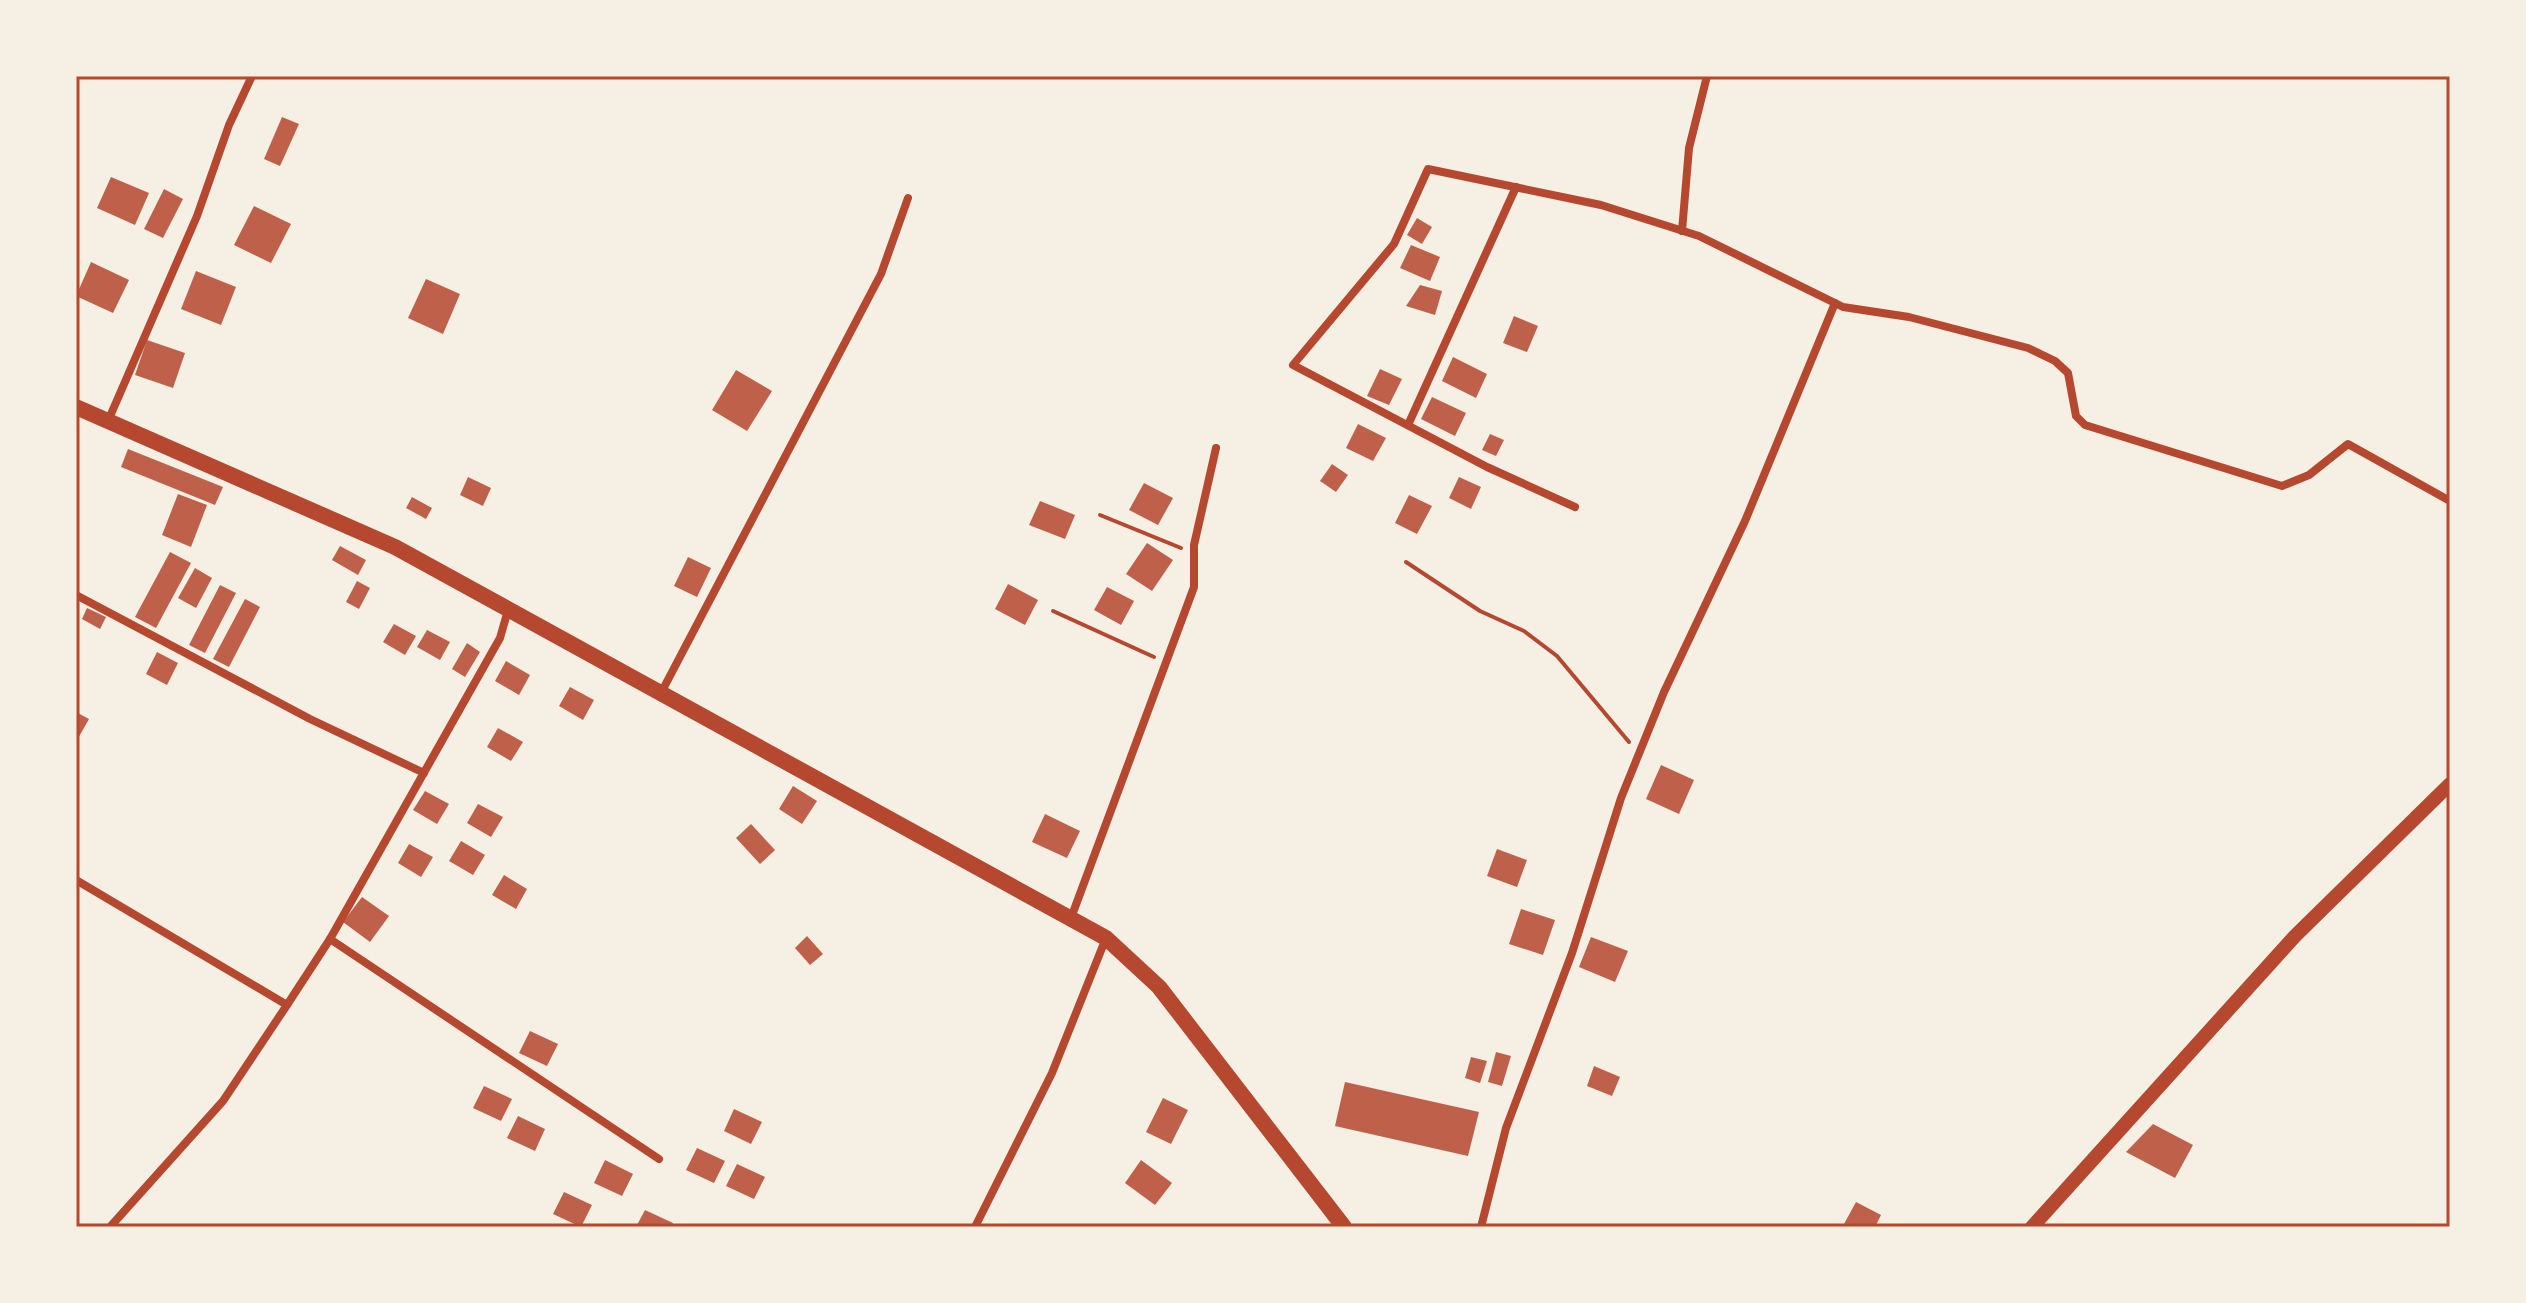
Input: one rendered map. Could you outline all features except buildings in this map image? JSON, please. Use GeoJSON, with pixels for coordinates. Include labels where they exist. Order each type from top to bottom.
{"type":"FeatureCollection","features":[{"type":"Feature","properties":{"kind":"main road"},"geometry":{"type":"LineString","coordinates":[[76,407],[395,547],[1106,938],[1159,987],[1344,1227]]}},
{"type":"Feature","properties":{"kind":"street"},"geometry":{"type":"LineString","coordinates":[[108,421],[197,216],[229,125],[252,76]]}},
{"type":"Feature","properties":{"kind":"street"},"geometry":{"type":"LineString","coordinates":[[1682,231],[1689,148],[1707,76]]}},
{"type":"Feature","properties":{"kind":"street"},"geometry":{"type":"LineString","coordinates":[[1575,507],[1293,365],[1394,244],[1428,169],[1601,205],[1682,231],[1835,303],[1909,317],[2028,348],[2055,361],[2068,373],[2076,416],[2085,425],[2216,468],[2282,486],[2309,475],[2348,444],[2450,501]]}},
{"type":"Feature","properties":{"kind":"street"},"geometry":{"type":"LineString","coordinates":[[1408,425],[1516,187]]}},
{"type":"Feature","properties":{"kind":"street"},"geometry":{"type":"LineString","coordinates":[[660,693],[881,274],[908,198]]}},
{"type":"Feature","properties":{"kind":"street"},"geometry":{"type":"LineString","coordinates":[[1481,1227],[1506,1128],[1572,953],[1637,759],[1664,692],[1745,521],[1835,303]]}},
{"type":"Feature","properties":{"kind":"street"},"geometry":{"type":"LineString","coordinates":[[1071,919],[1194,587],[1194,553],[1216,448]]}},
{"type":"Feature","properties":{"kind":"street"},"geometry":{"type":"LineString","coordinates":[[76,595],[310,719],[424,773]]}},
{"type":"Feature","properties":{"kind":"street"},"geometry":{"type":"LineString","coordinates":[[110,1227],[223,1101],[330,939],[500,638],[508,610]]}},
{"type":"Feature","properties":{"kind":"street"},"geometry":{"type":"LineString","coordinates":[[2032,1227],[2295,936],[2450,784]]}},
{"type":"Feature","properties":{"kind":"street"},"geometry":{"type":"LineString","coordinates":[[76,880],[287,1005]]}},
{"type":"Feature","properties":{"kind":"street"},"geometry":{"type":"LineString","coordinates":[[975,1227],[1052,1073],[1106,938]]}},
{"type":"Feature","properties":{"kind":"street"},"geometry":{"type":"LineString","coordinates":[[330,939],[659,1159]]}},
{"type":"Feature","properties":{"kind":"path"},"geometry":{"type":"LineString","coordinates":[[1100,515],[1194,553]]}},
{"type":"Feature","properties":{"kind":"path"},"geometry":{"type":"LineString","coordinates":[[1406,562],[1480,611],[1524,631],[1557,656],[1602,714],[1626,735],[1637,759]]}},
{"type":"Feature","properties":{"kind":"path"},"geometry":{"type":"LineString","coordinates":[[1053,611],[1167,663]]}}]}
